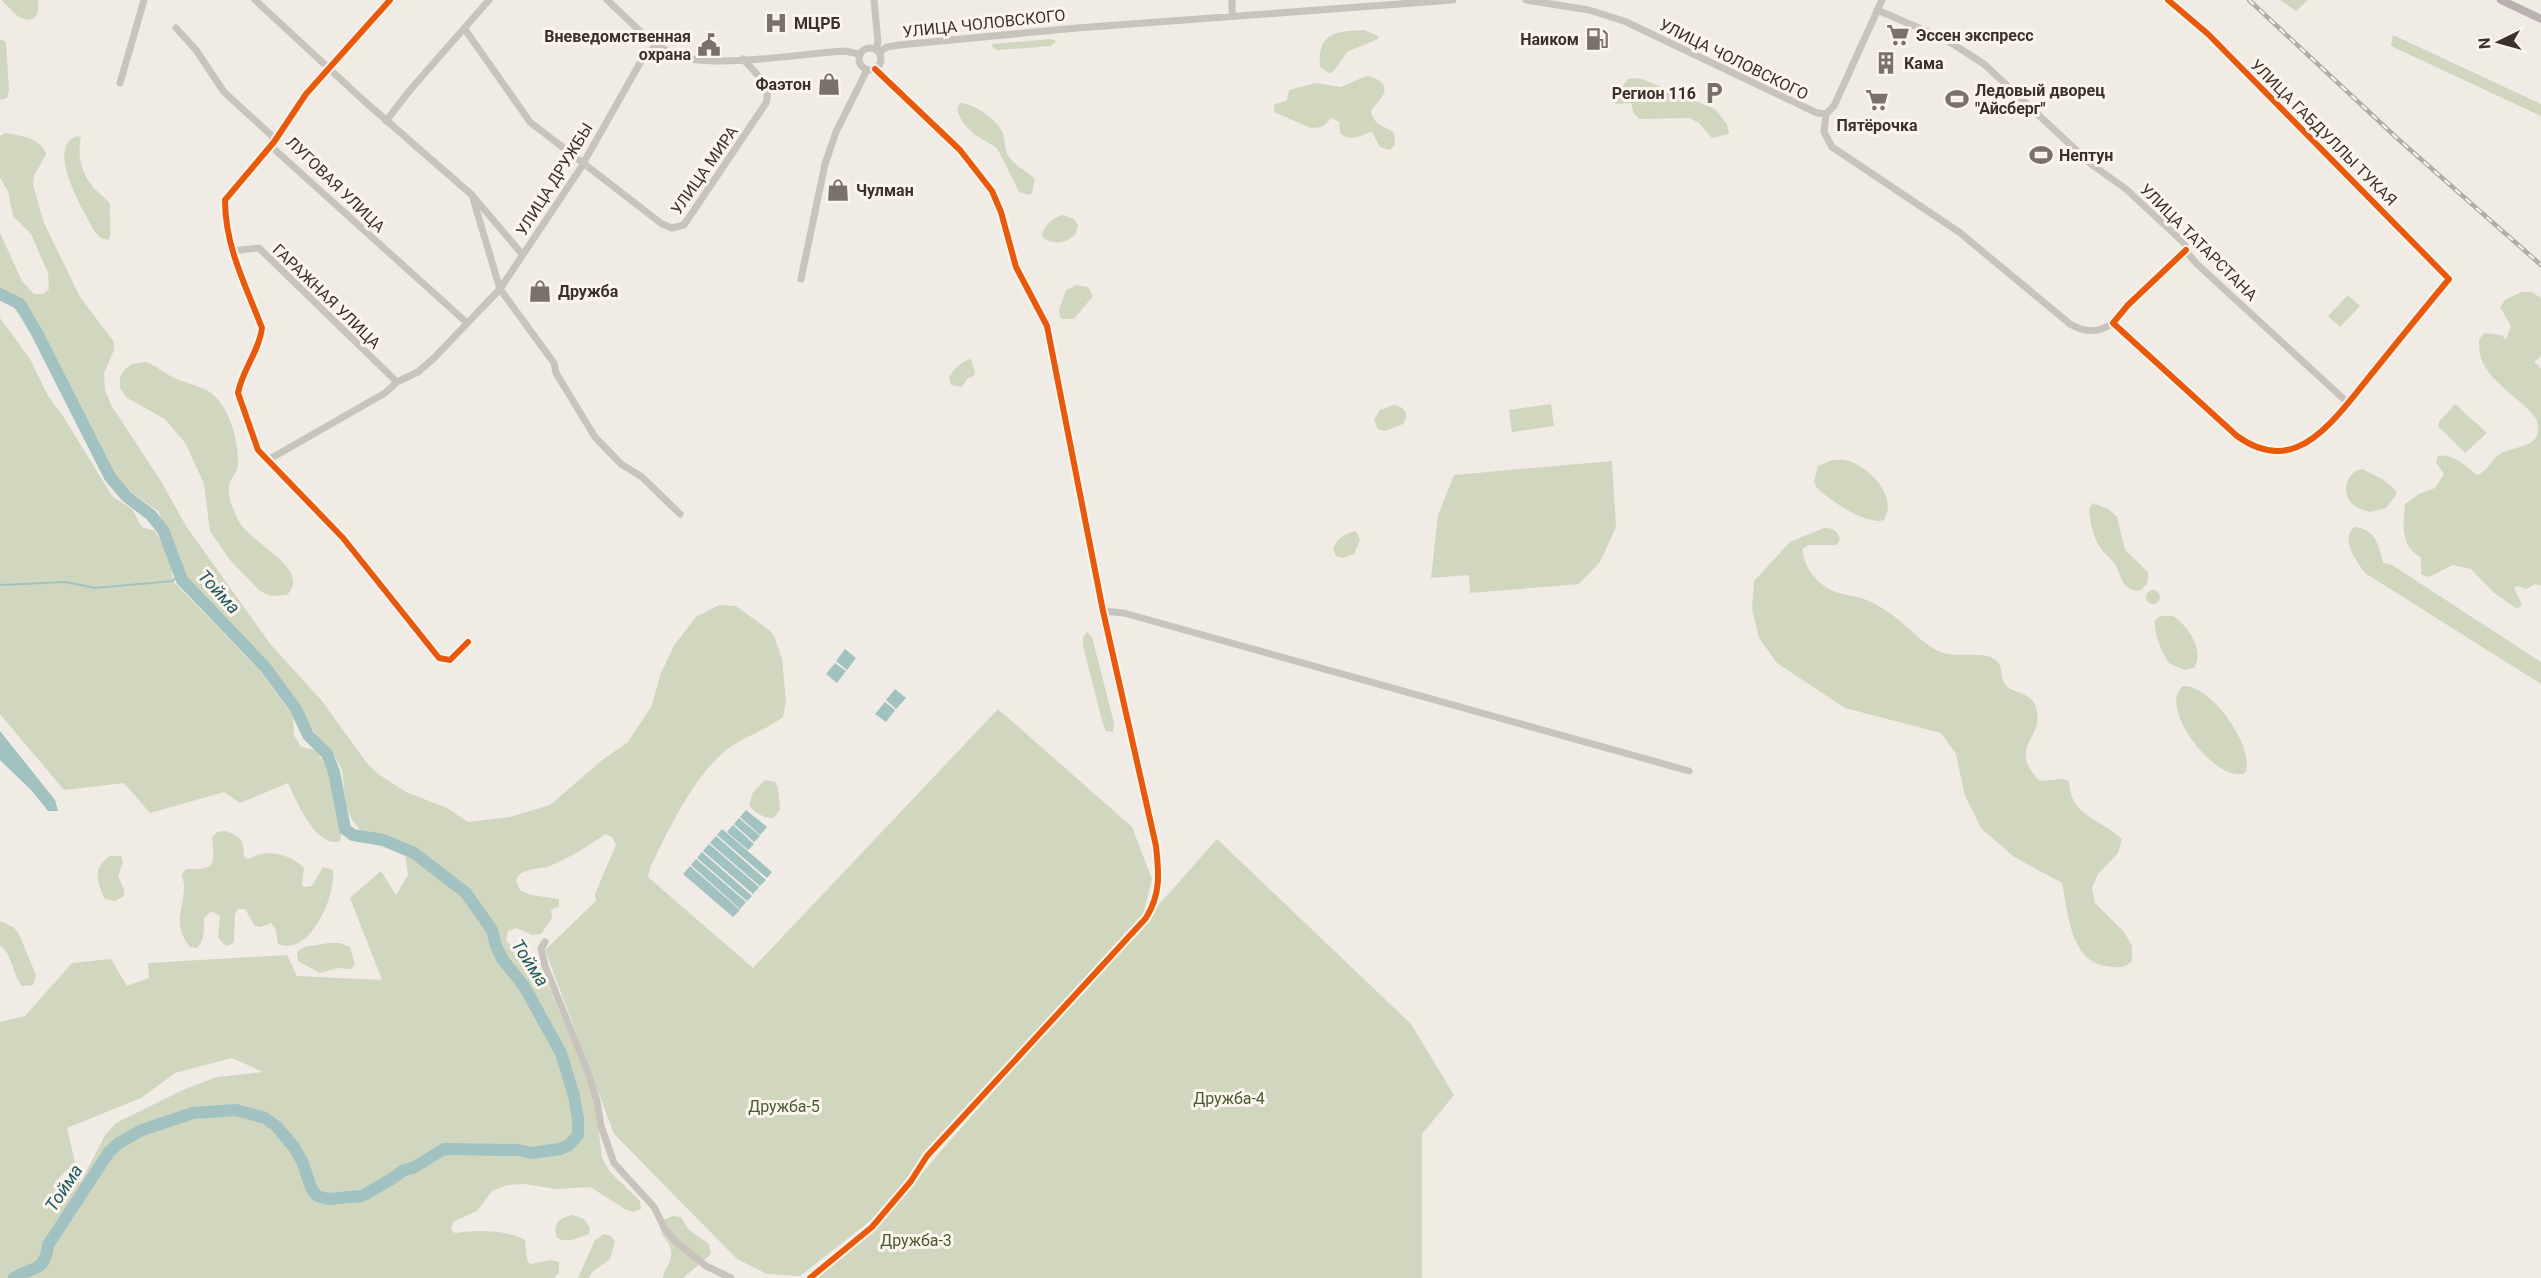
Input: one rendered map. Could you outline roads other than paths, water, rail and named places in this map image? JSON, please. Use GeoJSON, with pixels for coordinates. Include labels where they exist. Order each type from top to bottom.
{"type":"FeatureCollection","features":[{"type":"Feature","properties":{"kind":"main road"},"geometry":{"type":"LineString","coordinates":[[2501,0],[2541,19]]}},
{"type":"Feature","properties":{"kind":"street"},"geometry":{"type":"LineString","coordinates":[[120,83],[144,0]]}},
{"type":"Feature","properties":{"kind":"street"},"geometry":{"type":"LineString","coordinates":[[255,0],[386,121],[472,195],[522,254]]}},
{"type":"Feature","properties":{"kind":"street"},"geometry":{"type":"LineString","coordinates":[[390,0],[330,70],[306,94],[274,142],[225,200],[225,225],[232,251],[262,328],[261,341],[238,393],[258,450],[343,538],[439,658],[450,660],[468,642]]}},
{"type":"Feature","properties":{"kind":"street"},"geometry":{"type":"LineString","coordinates":[[386,121],[489,0]]}},
{"type":"Feature","properties":{"kind":"street"},"geometry":{"type":"LineString","coordinates":[[608,0],[657,44],[671,53],[694,60],[743,59],[845,51],[859,54]]}},
{"type":"Feature","properties":{"kind":"street"},"geometry":{"type":"LineString","coordinates":[[801,279],[825,164],[836,132],[871,69],[881,62],[877,50],[874,0]]}},
{"type":"Feature","properties":{"kind":"street"},"geometry":{"type":"LineString","coordinates":[[1232,0],[1232,15]]}},
{"type":"Feature","properties":{"kind":"street","name":"УЛИЦА ЧОЛОВСКОГО"},"geometry":{"type":"LineString","coordinates":[[877,50],[899,45],[1335,4],[1453,0]]}},
{"type":"Feature","properties":{"kind":"street","name":"УЛИЦА ЧОЛОВСКОГО"},"geometry":{"type":"LineString","coordinates":[[1526,0],[1577,7],[1624,21],[1817,114],[1826,114]]}},
{"type":"Feature","properties":{"kind":"street"},"geometry":{"type":"LineString","coordinates":[[1882,0],[1834,106],[1826,114],[1824,132],[1832,147],[1959,232],[2070,324],[2082,330],[2102,329],[2113,323],[2128,305],[2186,250]]}},
{"type":"Feature","properties":{"kind":"street","name":"УЛИЦА ГАБДУЛЛЫ ТУКАЯ"},"geometry":{"type":"LineString","coordinates":[[2168,0],[2208,34],[2450,279],[2348,403]]}},
{"type":"Feature","properties":{"kind":"street","name":"УЛИЦА ТАТАРСТАНА"},"geometry":{"type":"LineString","coordinates":[[1877,10],[1945,39],[1984,64],[2091,164],[2126,189],[2184,243],[2186,250],[2197,264],[2348,403]]}},
{"type":"Feature","properties":{"kind":"street","name":"ЛУГОВАЯ УЛИЦА"},"geometry":{"type":"LineString","coordinates":[[176,28],[196,50],[224,92],[272,136],[274,149],[466,322]]}},
{"type":"Feature","properties":{"kind":"street"},"geometry":{"type":"LineString","coordinates":[[464,28],[531,122],[583,163]]}},
{"type":"Feature","properties":{"kind":"street","name":"УЛИЦА ДРУЖБЫ"},"geometry":{"type":"LineString","coordinates":[[268,460],[385,393],[397,382],[418,372],[450,343],[466,322],[500,289],[583,163],[640,63],[657,44]]}},
{"type":"Feature","properties":{"kind":"street"},"geometry":{"type":"LineString","coordinates":[[810,1278],[872,1227],[911,1180],[927,1156],[1146,918],[1152,908],[1159,882],[1156,846],[1103,611],[1047,326],[1016,267],[998,201],[981,175],[960,150],[871,69],[859,64],[859,54],[866,48],[877,50]]}},
{"type":"Feature","properties":{"kind":"street","name":"УЛИЦА МИРА"},"geometry":{"type":"LineString","coordinates":[[583,163],[662,224],[672,228],[684,225],[768,99],[766,86],[743,59]]}},
{"type":"Feature","properties":{"kind":"street"},"geometry":{"type":"LineString","coordinates":[[472,195],[500,289],[554,363],[556,373],[595,437],[621,464],[642,477],[680,514]]}},
{"type":"Feature","properties":{"kind":"street","name":"ГАРАЖНАЯ УЛИЦА"},"geometry":{"type":"LineString","coordinates":[[232,251],[259,248],[397,382]]}},
{"type":"Feature","properties":{"kind":"street"},"geometry":{"type":"LineString","coordinates":[[2113,323],[2223,424],[2254,447],[2278,451],[2302,445],[2348,403]]}},
{"type":"Feature","properties":{"kind":"street"},"geometry":{"type":"LineString","coordinates":[[1103,611],[1124,613],[1689,771]]}},
{"type":"Feature","properties":{"kind":"street"},"geometry":{"type":"LineString","coordinates":[[545,942],[541,948],[545,966],[589,1075],[606,1143],[614,1163],[654,1207],[665,1229],[678,1244],[706,1266],[731,1278]]}},
{"type":"Feature","properties":{"kind":"water"},"geometry":{"type":"Polygon","coordinates":[[[845,649],[856,658],[847,670],[836,661],[845,649]]]}},
{"type":"Feature","properties":{"kind":"water"},"geometry":{"type":"Polygon","coordinates":[[[835,663],[846,671],[837,683],[826,674],[835,663]]]}},
{"type":"Feature","properties":{"kind":"water"},"geometry":{"type":"Polygon","coordinates":[[[895,689],[906,698],[896,709],[886,700],[895,689]]]}},
{"type":"Feature","properties":{"kind":"water"},"geometry":{"type":"Polygon","coordinates":[[[885,702],[895,710],[886,722],[875,714],[885,702]]]}},
{"type":"Feature","properties":{"kind":"water"},"geometry":{"type":"Polygon","coordinates":[[[0,731],[55,800],[58,811],[48,811],[32,791],[0,760],[0,731]]]}},
{"type":"Feature","properties":{"kind":"water"},"geometry":{"type":"Polygon","coordinates":[[[746,810],[767,827],[760,835],[740,817],[746,810]]]}},
{"type":"Feature","properties":{"kind":"water"},"geometry":{"type":"Polygon","coordinates":[[[739,818],[760,836],[754,842],[734,824],[739,818]]]}},
{"type":"Feature","properties":{"kind":"water"},"geometry":{"type":"Polygon","coordinates":[[[733,825],[754,844],[748,850],[727,832],[733,825]]]}},
{"type":"Feature","properties":{"kind":"water"},"geometry":{"type":"Polygon","coordinates":[[[722,829],[772,872],[767,878],[717,835],[722,829]]]}},
{"type":"Feature","properties":{"kind":"water"},"geometry":{"type":"Polygon","coordinates":[[[716,836],[766,880],[760,886],[710,843],[716,836]]]}},
{"type":"Feature","properties":{"kind":"water"},"geometry":{"type":"Polygon","coordinates":[[[709,844],[759,887],[753,894],[703,851],[709,844]]]}},
{"type":"Feature","properties":{"kind":"water"},"geometry":{"type":"Polygon","coordinates":[[[702,852],[752,896],[747,901],[697,858],[702,852]]]}},
{"type":"Feature","properties":{"kind":"water"},"geometry":{"type":"Polygon","coordinates":[[[696,859],[746,902],[740,909],[691,865],[696,859]]]}},
{"type":"Feature","properties":{"kind":"water"},"geometry":{"type":"Polygon","coordinates":[[[690,866],[740,910],[733,917],[683,874],[690,866]]]}},
{"type":"Feature","properties":{"kind":"waterway","name":"Тойма"},"geometry":{"type":"LineString","coordinates":[[0,294],[20,304],[110,477],[126,496],[151,515],[163,530],[182,580],[265,667],[296,709],[308,735],[327,754],[334,772],[345,829],[353,835],[383,840],[414,853],[466,893],[492,930],[503,960],[524,986],[561,1053],[574,1096],[578,1119],[578,1135],[569,1145],[560,1149],[531,1153],[518,1150],[444,1149],[362,1196],[328,1199],[317,1196],[312,1190],[302,1161],[294,1147],[276,1126],[265,1118],[236,1110],[193,1113],[142,1130],[119,1143],[109,1152],[48,1245],[41,1265],[14,1278]]}},
{"type":"Feature","properties":{"kind":"waterway"},"geometry":{"type":"LineString","coordinates":[[0,585],[66,582],[95,588],[173,581],[178,574]]}},
{"type":"Feature","properties":{"kind":"railway"},"geometry":{"type":"LineString","coordinates":[[2249,0],[2398,139],[2541,265]]}},
{"type":"Feature","properties":{"kind":"place","name":"МЦРБ"},"geometry":{"type":"Point","coordinates":[776,23]}},
{"type":"Feature","properties":{"kind":"place","name":"Эссен экспресс"},"geometry":{"type":"Point","coordinates":[1898,35]}},
{"type":"Feature","properties":{"kind":"place","name":"Наиком"},"geometry":{"type":"Point","coordinates":[1597,39]}},
{"type":"Feature","properties":{"kind":"place","name":"Вневедомственная охрана"},"geometry":{"type":"Point","coordinates":[709,45]}},
{"type":"Feature","properties":{"kind":"place","name":"Кама"},"geometry":{"type":"Point","coordinates":[1886,63]}},
{"type":"Feature","properties":{"kind":"place","name":"Фаэтон"},"geometry":{"type":"Point","coordinates":[829,84]}},
{"type":"Feature","properties":{"kind":"place","name":"Регион 116"},"geometry":{"type":"Point","coordinates":[1714,93]}},
{"type":"Feature","properties":{"kind":"place","name":"Ледовый дворец \"Айсберг\""},"geometry":{"type":"Point","coordinates":[1957,99]}},
{"type":"Feature","properties":{"kind":"place","name":"Пятёрочка"},"geometry":{"type":"Point","coordinates":[1877,100]}},
{"type":"Feature","properties":{"kind":"place","name":"Нептун"},"geometry":{"type":"Point","coordinates":[2041,155]}},
{"type":"Feature","properties":{"kind":"place","name":"Чулман"},"geometry":{"type":"Point","coordinates":[838,190]}},
{"type":"Feature","properties":{"kind":"place","name":"Дружба"},"geometry":{"type":"Point","coordinates":[540,291]}},
{"type":"Feature","properties":{"kind":"park label","name":"Дружба-4"},"geometry":{"type":"Point","coordinates":[1229,1098]}},
{"type":"Feature","properties":{"kind":"park label","name":"Дружба-5"},"geometry":{"type":"Point","coordinates":[784,1106]}},
{"type":"Feature","properties":{"kind":"park label","name":"Дружба-3"},"geometry":{"type":"Point","coordinates":[916,1240]}}]}
